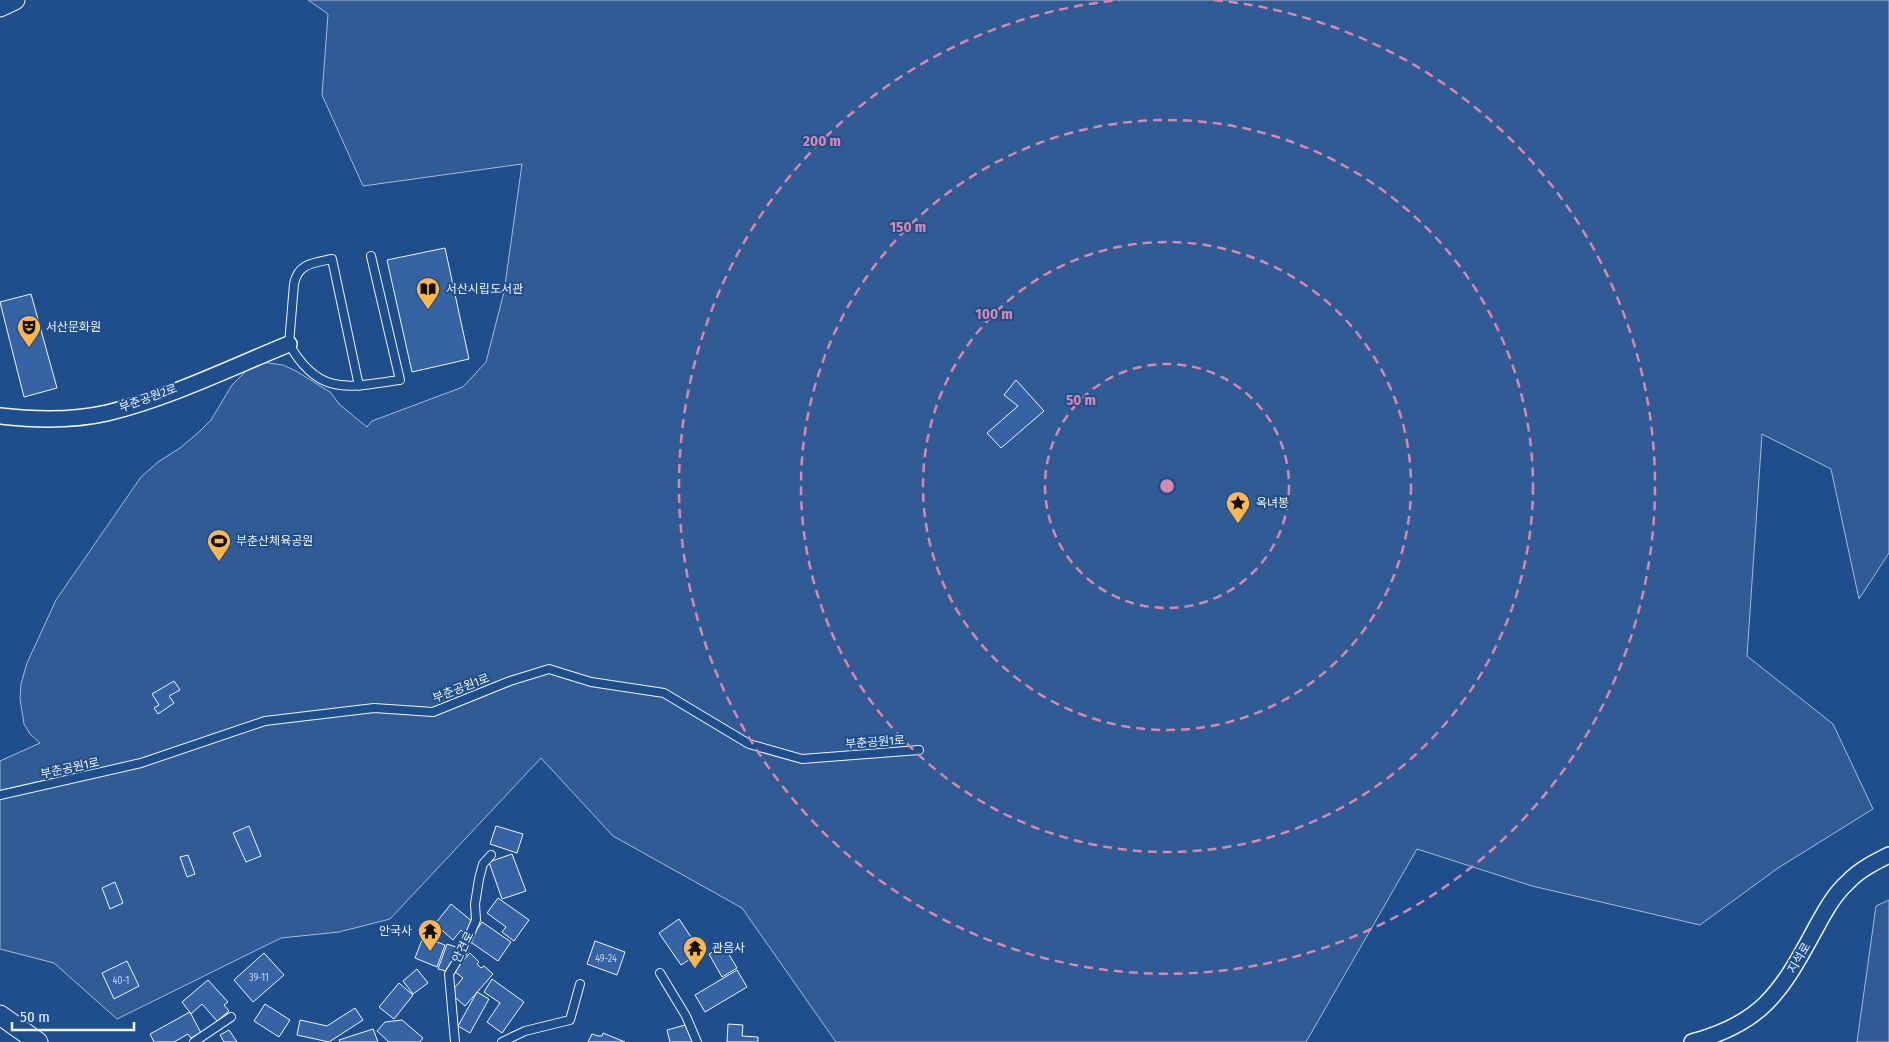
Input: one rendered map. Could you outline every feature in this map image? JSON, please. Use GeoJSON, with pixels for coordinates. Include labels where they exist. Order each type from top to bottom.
{"type":"FeatureCollection","features":[{"type":"Feature","properties":{"kind":"street"},"geometry":{"type":"LineString","coordinates":[[0,7],[16,0]]}},
{"type":"Feature","properties":{"kind":"street","name":"부춘공원2로"},"geometry":{"type":"LineString","coordinates":[[0,416],[70,418],[106,413],[152,398],[289,344]]}},
{"type":"Feature","properties":{"kind":"street","name":"지석로"},"geometry":{"type":"LineString","coordinates":[[1692,1042],[1726,1032],[1745,1021],[1772,1000],[1796,965],[1828,906],[1848,882],[1889,855]]}},
{"type":"Feature","properties":{"kind":"street"},"geometry":{"type":"LineString","coordinates":[[0,1015],[38,1042]]}},
{"type":"Feature","properties":{"kind":"lane"},"geometry":{"type":"LineString","coordinates":[[359,386],[332,260],[308,264],[296,275],[289,344],[302,363],[321,379],[333,385],[359,386],[400,380],[371,256]]}},
{"type":"Feature","properties":{"kind":"lane","name":"부춘공원1로"},"geometry":{"type":"LineString","coordinates":[[0,795],[141,763],[265,721],[374,708],[433,712],[549,668],[590,682],[664,693],[749,744],[802,759],[919,750]]}},
{"type":"Feature","properties":{"kind":"lane","name":"안견로"},"geometry":{"type":"LineString","coordinates":[[455,1042],[449,974],[462,953],[476,920],[475,904],[479,880],[483,864],[491,855]]}},
{"type":"Feature","properties":{"kind":"lane"},"geometry":{"type":"LineString","coordinates":[[660,973],[686,1016],[697,1042]]}},
{"type":"Feature","properties":{"kind":"lane"},"geometry":{"type":"LineString","coordinates":[[502,1042],[533,1028],[570,1020],[580,984]]}},
{"type":"Feature","properties":{"kind":"lane"},"geometry":{"type":"LineString","coordinates":[[194,1042],[231,1017]]}},
{"type":"Feature","properties":{"kind":"shaded area"},"geometry":{"type":"Polygon","coordinates":[[[308,0],[1889,0],[1889,553],[1859,599],[1831,469],[1762,434],[1747,656],[1833,724],[1873,809],[1778,868],[1700,925],[1532,886],[1417,849],[1306,1042],[836,1042],[742,908],[613,836],[541,758],[390,919],[339,932],[281,938],[117,1019],[54,963],[0,949],[0,761],[40,743],[30,734],[24,724],[20,699],[21,684],[27,663],[56,600],[141,477],[158,462],[180,448],[211,420],[232,385],[250,367],[262,362],[283,365],[296,371],[330,392],[340,405],[367,427],[372,421],[463,387],[486,362],[504,292],[522,164],[363,186],[322,95],[328,14],[308,0]]]}},
{"type":"Feature","properties":{"kind":"shaded area"},"geometry":{"type":"Polygon","coordinates":[[[1889,900],[1889,1042],[1857,1042],[1876,906],[1889,900]]]}},
{"type":"Feature","properties":{"kind":"building","name":"서산시립도서관"},"geometry":{"type":"Polygon","coordinates":[[[445,248],[469,359],[412,372],[387,260],[445,248]]]}},
{"type":"Feature","properties":{"kind":"building","name":"서산문화원"},"geometry":{"type":"Polygon","coordinates":[[[31,294],[57,388],[24,397],[0,302],[31,294]]]}},
{"type":"Feature","properties":{"kind":"building"},"geometry":{"type":"Polygon","coordinates":[[[1016,380],[1044,411],[1001,448],[987,433],[1018,406],[1004,395],[1016,380]]]}},
{"type":"Feature","properties":{"kind":"building"},"geometry":{"type":"Polygon","coordinates":[[[174,681],[180,690],[169,696],[174,703],[158,714],[154,708],[159,705],[152,694],[174,681]]]}},
{"type":"Feature","properties":{"kind":"building"},"geometry":{"type":"Polygon","coordinates":[[[249,826],[261,856],[246,862],[233,833],[249,826]]]}},
{"type":"Feature","properties":{"kind":"building"},"geometry":{"type":"Polygon","coordinates":[[[496,826],[523,834],[517,853],[490,844],[496,826]]]}},
{"type":"Feature","properties":{"kind":"building"},"geometry":{"type":"Polygon","coordinates":[[[512,854],[526,891],[502,899],[489,862],[512,854]]]}},
{"type":"Feature","properties":{"kind":"building"},"geometry":{"type":"Polygon","coordinates":[[[188,855],[195,874],[187,877],[180,857],[188,855]]]}},
{"type":"Feature","properties":{"kind":"building"},"geometry":{"type":"Polygon","coordinates":[[[115,882],[123,903],[110,909],[102,888],[115,882]]]}},
{"type":"Feature","properties":{"kind":"building"},"geometry":{"type":"Polygon","coordinates":[[[498,898],[529,920],[514,941],[502,932],[506,927],[487,913],[498,898]]]}},
{"type":"Feature","properties":{"kind":"building"},"geometry":{"type":"Polygon","coordinates":[[[451,904],[473,922],[464,933],[461,930],[453,940],[435,924],[451,904]]]}},
{"type":"Feature","properties":{"kind":"building"},"geometry":{"type":"Polygon","coordinates":[[[679,919],[701,952],[681,965],[659,933],[679,919]]]}},
{"type":"Feature","properties":{"kind":"building"},"geometry":{"type":"Polygon","coordinates":[[[482,922],[511,942],[498,961],[469,941],[482,922]]]}},
{"type":"Feature","properties":{"kind":"building","name":"안국사"},"geometry":{"type":"Polygon","coordinates":[[[423,937],[445,945],[437,967],[415,958],[423,937]]]}},
{"type":"Feature","properties":{"kind":"building"},"geometry":{"type":"Polygon","coordinates":[[[595,941],[625,952],[617,975],[587,964],[595,941]]]}},
{"type":"Feature","properties":{"kind":"building"},"geometry":{"type":"Polygon","coordinates":[[[447,944],[459,948],[452,970],[447,968],[446,971],[438,969],[447,944]]]}},
{"type":"Feature","properties":{"kind":"building"},"geometry":{"type":"Polygon","coordinates":[[[724,946],[737,968],[722,977],[709,954],[724,946]]]}},
{"type":"Feature","properties":{"kind":"building"},"geometry":{"type":"Polygon","coordinates":[[[264,953],[284,975],[253,1002],[234,980],[264,953]]]}},
{"type":"Feature","properties":{"kind":"building"},"geometry":{"type":"Polygon","coordinates":[[[470,953],[479,962],[477,964],[481,968],[484,966],[493,974],[465,1006],[450,993],[463,978],[454,971],[470,953]]]}},
{"type":"Feature","properties":{"kind":"building"},"geometry":{"type":"Polygon","coordinates":[[[127,961],[139,986],[114,999],[102,973],[127,961]]]}},
{"type":"Feature","properties":{"kind":"building"},"geometry":{"type":"Polygon","coordinates":[[[417,969],[428,983],[413,994],[403,981],[417,969]]]}},
{"type":"Feature","properties":{"kind":"building"},"geometry":{"type":"Polygon","coordinates":[[[737,970],[747,987],[705,1012],[695,995],[737,970]]]}},
{"type":"Feature","properties":{"kind":"building"},"geometry":{"type":"Polygon","coordinates":[[[492,979],[524,1002],[502,1033],[487,1022],[500,1003],[484,992],[492,979]]]}},
{"type":"Feature","properties":{"kind":"building"},"geometry":{"type":"Polygon","coordinates":[[[208,980],[228,1002],[224,1005],[229,1011],[217,1021],[202,1004],[191,1014],[182,1002],[208,980]]]}},
{"type":"Feature","properties":{"kind":"building"},"geometry":{"type":"Polygon","coordinates":[[[399,983],[413,995],[394,1019],[379,1007],[399,983]]]}},
{"type":"Feature","properties":{"kind":"building"},"geometry":{"type":"Polygon","coordinates":[[[477,992],[489,999],[470,1033],[458,1026],[477,992]]]}},
{"type":"Feature","properties":{"kind":"building"},"geometry":{"type":"Polygon","coordinates":[[[265,1004],[290,1020],[279,1037],[254,1021],[265,1004]]]}},
{"type":"Feature","properties":{"kind":"building"},"geometry":{"type":"Polygon","coordinates":[[[355,1008],[363,1020],[329,1042],[297,1035],[300,1020],[327,1026],[355,1008]]]}},
{"type":"Feature","properties":{"kind":"building"},"geometry":{"type":"Polygon","coordinates":[[[190,1012],[201,1033],[191,1038],[188,1034],[174,1042],[154,1042],[150,1034],[190,1012]]]}},
{"type":"Feature","properties":{"kind":"building"},"geometry":{"type":"Polygon","coordinates":[[[402,1020],[423,1038],[420,1042],[389,1042],[377,1031],[385,1022],[402,1020]]]}},
{"type":"Feature","properties":{"kind":"building"},"geometry":{"type":"Polygon","coordinates":[[[689,1024],[694,1042],[670,1042],[667,1030],[689,1024]]]}},
{"type":"Feature","properties":{"kind":"building"},"geometry":{"type":"Polygon","coordinates":[[[728,1024],[743,1025],[742,1036],[758,1037],[758,1042],[727,1042],[728,1024]]]}},
{"type":"Feature","properties":{"kind":"building"},"geometry":{"type":"Polygon","coordinates":[[[373,1029],[378,1042],[340,1042],[339,1040],[373,1029]]]}},
{"type":"Feature","properties":{"kind":"building"},"geometry":{"type":"Polygon","coordinates":[[[229,1030],[237,1042],[224,1042],[220,1035],[229,1030]]]}},
{"type":"Feature","properties":{"kind":"building"},"geometry":{"type":"Polygon","coordinates":[[[603,1033],[625,1042],[588,1042],[592,1034],[602,1036],[603,1033]]]}},
{"type":"Feature","properties":{"kind":"place","name":"서산시립도서관"},"geometry":{"type":"Point","coordinates":[428,310]}},
{"type":"Feature","properties":{"kind":"place","name":"서산문화원"},"geometry":{"type":"Point","coordinates":[29,348]}},
{"type":"Feature","properties":{"kind":"place","name":"옥녀봉"},"geometry":{"type":"Point","coordinates":[1238,524]}},
{"type":"Feature","properties":{"kind":"place","name":"부춘산체육공원"},"geometry":{"type":"Point","coordinates":[219,562]}},
{"type":"Feature","properties":{"kind":"place","name":"안국사"},"geometry":{"type":"Point","coordinates":[430,952]}},
{"type":"Feature","properties":{"kind":"place","name":"관음사"},"geometry":{"type":"Point","coordinates":[695,969]}}]}
